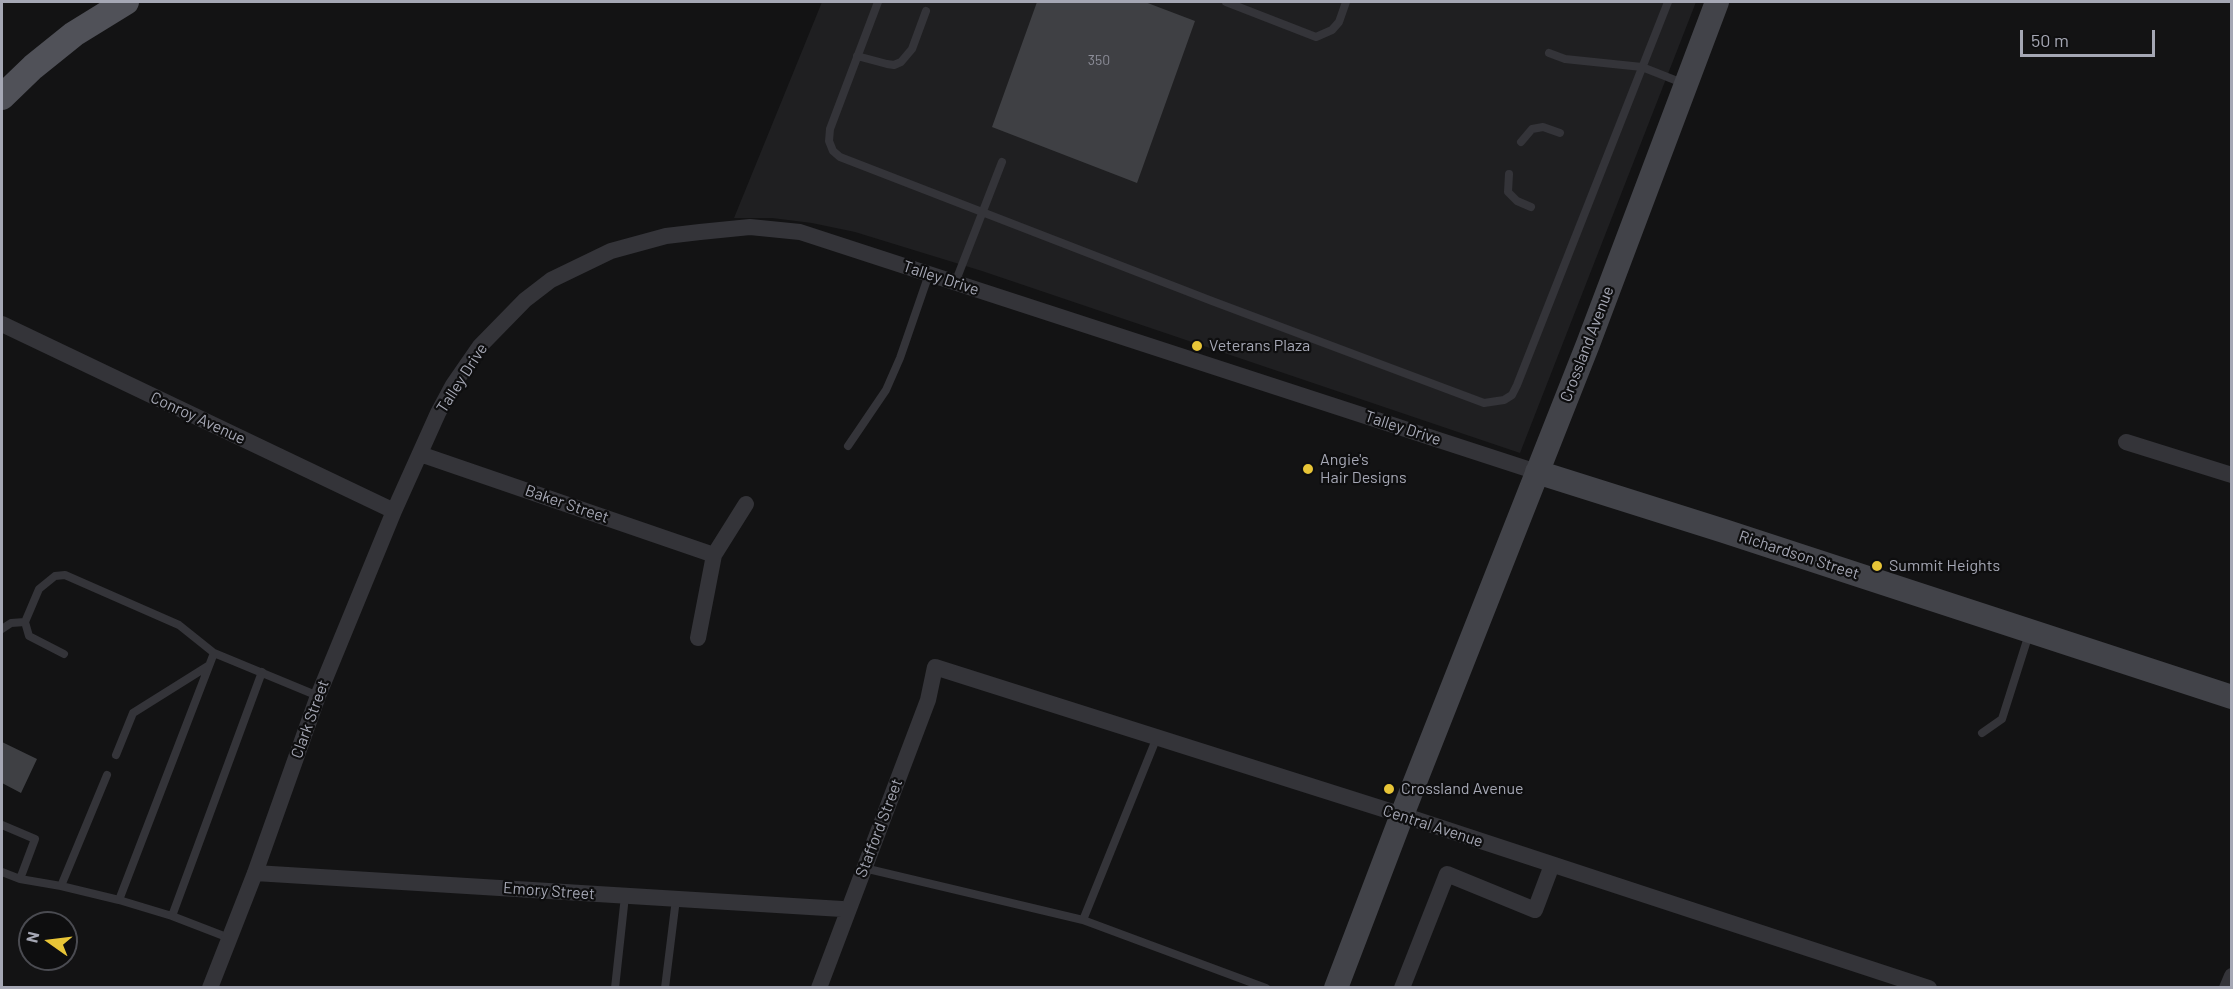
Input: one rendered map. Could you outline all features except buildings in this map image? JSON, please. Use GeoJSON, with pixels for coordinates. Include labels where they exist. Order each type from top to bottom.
{"type":"FeatureCollection","features":[{"type":"Feature","properties":{"kind":"main road"},"geometry":{"type":"LineString","coordinates":[[2,97],[33,67],[74,34],[126,2]]}},
{"type":"Feature","properties":{"kind":"main road","name":"Crossland Avenue"},"geometry":{"type":"LineString","coordinates":[[1336,987],[1588,344],[1716,2]]}},
{"type":"Feature","properties":{"kind":"main road","name":"Richardson Street"},"geometry":{"type":"LineString","coordinates":[[1537,472],[2232,697]]}},
{"type":"Feature","properties":{"kind":"street","name":"Talley Drive"},"geometry":{"type":"LineString","coordinates":[[420,454],[453,385],[480,346],[504,319],[551,280],[611,252],[666,236],[750,228],[800,232],[1537,472]]}},
{"type":"Feature","properties":{"kind":"street","name":"Conroy Avenue"},"geometry":{"type":"LineString","coordinates":[[2,324],[394,511]]}},
{"type":"Feature","properties":{"kind":"street"},"geometry":{"type":"LineString","coordinates":[[2126,442],[2232,475]]}},
{"type":"Feature","properties":{"kind":"street","name":"Clark Street"},"geometry":{"type":"LineString","coordinates":[[210,987],[255,873],[318,696],[394,511],[420,454]]}},
{"type":"Feature","properties":{"kind":"street","name":"Baker Street"},"geometry":{"type":"LineString","coordinates":[[420,454],[714,555]]}},
{"type":"Feature","properties":{"kind":"street"},"geometry":{"type":"LineString","coordinates":[[698,638],[714,555],[746,504]]}},
{"type":"Feature","properties":{"kind":"street","name":"Central Avenue"},"geometry":{"type":"LineString","coordinates":[[935,667],[1402,815],[1929,987]]}},
{"type":"Feature","properties":{"kind":"street","name":"Stafford Street"},"geometry":{"type":"LineString","coordinates":[[819,987],[928,700],[935,667]]}},
{"type":"Feature","properties":{"kind":"street"},"geometry":{"type":"LineString","coordinates":[[1402,987],[1447,874],[1535,910],[1552,865]]}},
{"type":"Feature","properties":{"kind":"street","name":"Emory Street"},"geometry":{"type":"LineString","coordinates":[[255,873],[842,909]]}},
{"type":"Feature","properties":{"kind":"street"},"geometry":{"type":"LineString","coordinates":[[2227,987],[2232,976]]}},
{"type":"Feature","properties":{"kind":"lane"},"geometry":{"type":"LineString","coordinates":[[878,2],[830,129],[829,141],[833,151],[840,157],[1484,403],[1496,402],[1512,395],[1668,2]]}},
{"type":"Feature","properties":{"kind":"lane"},"geometry":{"type":"LineString","coordinates":[[1226,2],[1316,36],[1332,30],[1339,22],[1346,2]]}},
{"type":"Feature","properties":{"kind":"lane"},"geometry":{"type":"LineString","coordinates":[[857,56],[887,64],[901,62],[912,49],[926,11]]}},
{"type":"Feature","properties":{"kind":"lane"},"geometry":{"type":"LineString","coordinates":[[1549,53],[1565,59],[1642,67],[1685,84]]}},
{"type":"Feature","properties":{"kind":"lane"},"geometry":{"type":"LineString","coordinates":[[1521,142],[1533,129],[1543,127],[1560,133]]}},
{"type":"Feature","properties":{"kind":"lane"},"geometry":{"type":"LineString","coordinates":[[955,283],[1002,162]]}},
{"type":"Feature","properties":{"kind":"lane"},"geometry":{"type":"LineString","coordinates":[[1509,174],[1508,192],[1517,201],[1531,207]]}},
{"type":"Feature","properties":{"kind":"lane"},"geometry":{"type":"LineString","coordinates":[[848,446],[886,390],[900,358],[929,274]]}},
{"type":"Feature","properties":{"kind":"lane"},"geometry":{"type":"LineString","coordinates":[[64,654],[29,636],[25,622],[39,589],[55,576],[64,575],[179,625],[214,653],[318,696]]}},
{"type":"Feature","properties":{"kind":"lane"},"geometry":{"type":"LineString","coordinates":[[2,628],[11,623],[25,622]]}},
{"type":"Feature","properties":{"kind":"lane"},"geometry":{"type":"LineString","coordinates":[[1982,733],[2002,719],[2030,631]]}},
{"type":"Feature","properties":{"kind":"lane"},"geometry":{"type":"LineString","coordinates":[[119,900],[214,653]]}},
{"type":"Feature","properties":{"kind":"lane"},"geometry":{"type":"LineString","coordinates":[[116,755],[133,713],[208,666]]}},
{"type":"Feature","properties":{"kind":"lane"},"geometry":{"type":"LineString","coordinates":[[172,916],[262,672]]}},
{"type":"Feature","properties":{"kind":"lane"},"geometry":{"type":"LineString","coordinates":[[1083,920],[1157,737]]}},
{"type":"Feature","properties":{"kind":"lane"},"geometry":{"type":"LineString","coordinates":[[61,886],[107,775]]}},
{"type":"Feature","properties":{"kind":"lane"},"geometry":{"type":"LineString","coordinates":[[2,825],[35,839],[20,879]]}},
{"type":"Feature","properties":{"kind":"lane"},"geometry":{"type":"LineString","coordinates":[[864,868],[1083,920],[1266,987]]}},
{"type":"Feature","properties":{"kind":"lane"},"geometry":{"type":"LineString","coordinates":[[2,872],[20,879],[119,900],[172,916],[229,938]]}},
{"type":"Feature","properties":{"kind":"lane"},"geometry":{"type":"LineString","coordinates":[[615,987],[625,896]]}},
{"type":"Feature","properties":{"kind":"lane"},"geometry":{"type":"LineString","coordinates":[[665,987],[676,899]]}},
{"type":"Feature","properties":{"kind":"shaded area"},"geometry":{"type":"Polygon","coordinates":[[[822,2],[1696,2],[1520,453],[982,271],[855,232],[772,218],[734,218],[822,2]]]}},
{"type":"Feature","properties":{"kind":"place","name":"Veterans Plaza"},"geometry":{"type":"Point","coordinates":[1197,346]}},
{"type":"Feature","properties":{"kind":"place","name":"Angie's Hair Designs"},"geometry":{"type":"Point","coordinates":[1308,469]}},
{"type":"Feature","properties":{"kind":"place","name":"Summit Heights"},"geometry":{"type":"Point","coordinates":[1877,566]}},
{"type":"Feature","properties":{"kind":"place","name":"Crossland Avenue"},"geometry":{"type":"Point","coordinates":[1389,789]}}]}
